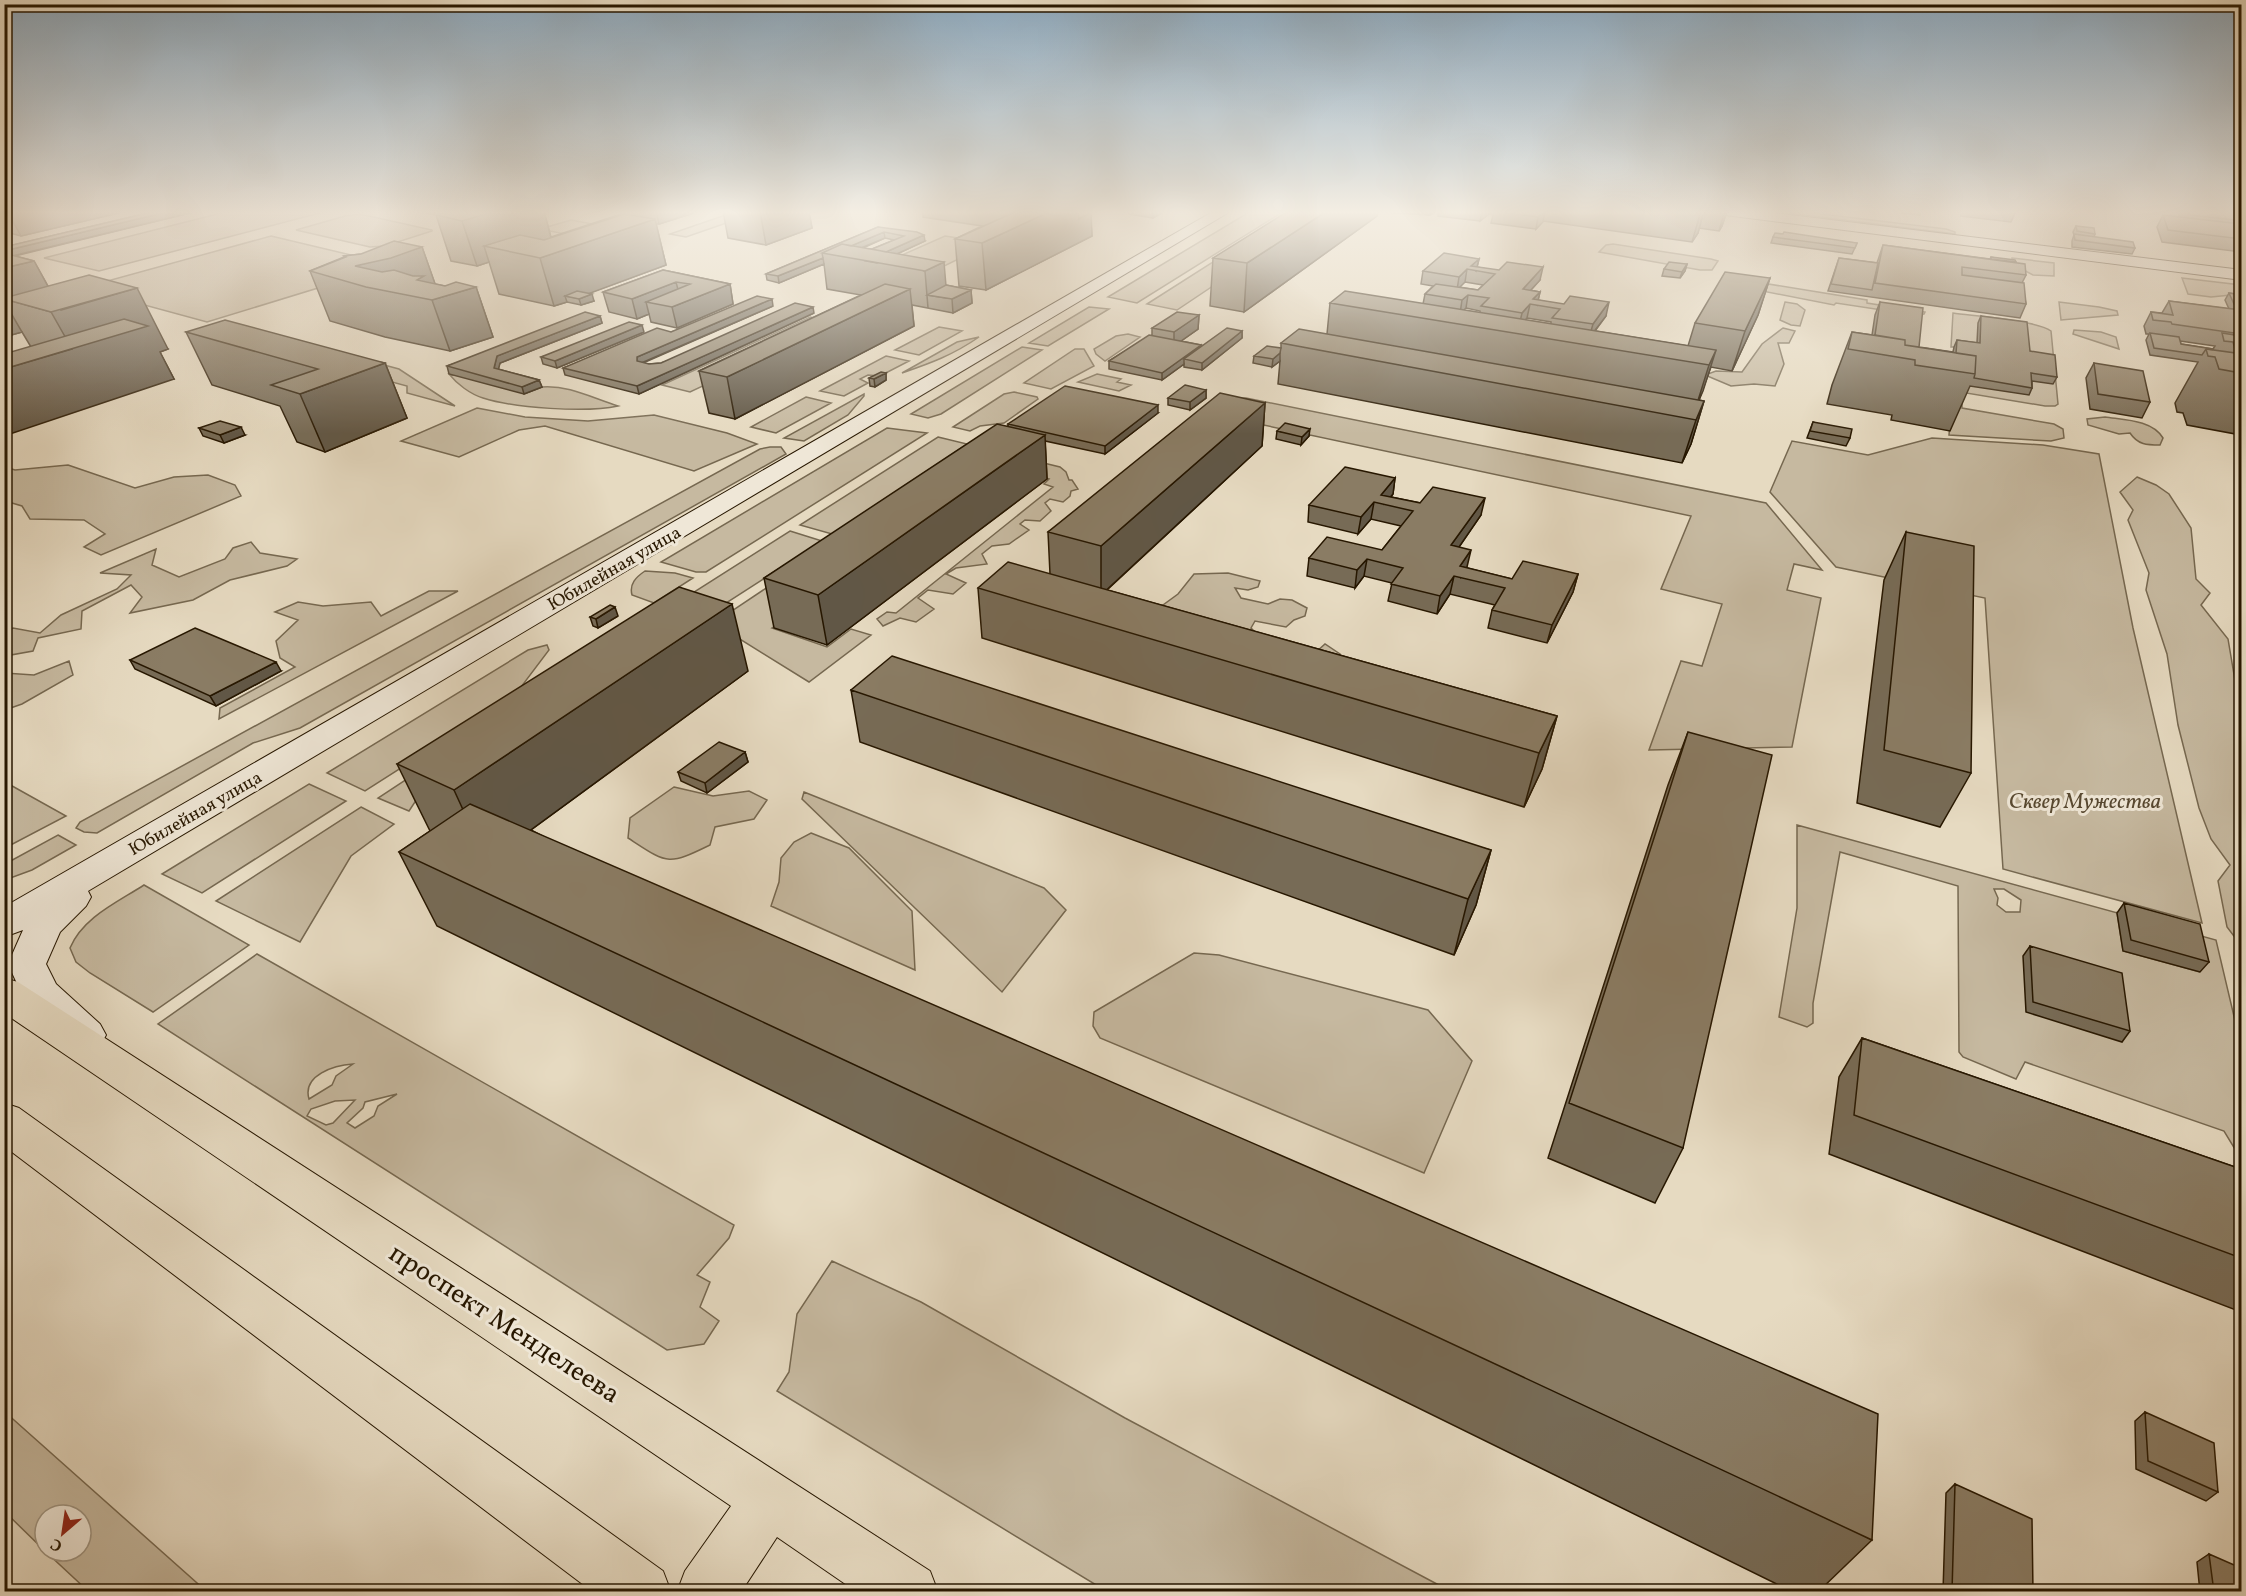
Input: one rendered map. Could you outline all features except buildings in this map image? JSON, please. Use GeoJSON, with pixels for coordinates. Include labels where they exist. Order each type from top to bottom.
{"type":"FeatureCollection","features":[{"type":"Feature","properties":{"kind":"main road","name":"Юбилейная улица"},"geometry":{"type":"LineString","coordinates":[[4,924],[1097,285]]}},
{"type":"Feature","properties":{"kind":"main road"},"geometry":{"type":"LineString","coordinates":[[4,903],[49,887],[169,828]]}},
{"type":"Feature","properties":{"kind":"main road"},"geometry":{"type":"LineString","coordinates":[[117,1067],[41,994],[27,964],[44,925],[72,898],[169,828]]}},
{"type":"Feature","properties":{"kind":"main road","name":"проспект Менделеева"},"geometry":{"type":"LineString","coordinates":[[11,1001],[117,1067],[909,1592]]}},
{"type":"Feature","properties":{"kind":"main road"},"geometry":{"type":"LineString","coordinates":[[4,1121],[642,1592]]}},
{"type":"Feature","properties":{"kind":"main road"},"geometry":{"type":"LineString","coordinates":[[706,1592],[770,1499]]}},
{"type":"Feature","properties":{"kind":"green space"},"geometry":{"type":"Polygon","coordinates":[[[91,285],[326,285],[207,322],[82,288],[91,285]]]}},
{"type":"Feature","properties":{"kind":"green space"},"geometry":{"type":"Polygon","coordinates":[[[1127,285],[1165,285],[1137,303],[1108,297],[1127,285]]]}},
{"type":"Feature","properties":{"kind":"green space"},"geometry":{"type":"Polygon","coordinates":[[[1176,285],[1214,285],[1177,310],[1147,304],[1176,285]]]}},
{"type":"Feature","properties":{"kind":"green space"},"geometry":{"type":"Polygon","coordinates":[[[1748,285],[1778,285],[1925,312],[1915,315],[1836,303],[1834,305],[1747,288],[1748,285]]]}},
{"type":"Feature","properties":{"kind":"green space"},"geometry":{"type":"Polygon","coordinates":[[[2185,285],[2241,285],[2241,294],[2211,297],[2188,294],[2185,285]]]}},
{"type":"Feature","properties":{"kind":"green space"},"geometry":{"type":"Polygon","coordinates":[[[1785,302],[1797,304],[1805,310],[1800,326],[1780,320],[1785,302]]]}},
{"type":"Feature","properties":{"kind":"green space"},"geometry":{"type":"Polygon","coordinates":[[[2059,302],[2099,307],[2117,311],[2118,315],[2061,320],[2059,302]]]}},
{"type":"Feature","properties":{"kind":"green space"},"geometry":{"type":"Polygon","coordinates":[[[1089,307],[1109,309],[1048,346],[1029,343],[1089,307]]]}},
{"type":"Feature","properties":{"kind":"green space"},"geometry":{"type":"Polygon","coordinates":[[[1953,313],[2019,321],[2051,331],[2058,404],[2045,406],[1948,390],[1951,382],[1954,347],[1951,347],[1953,313]]]}},
{"type":"Feature","properties":{"kind":"green space"},"geometry":{"type":"Polygon","coordinates":[[[810,317],[837,323],[690,392],[662,385],[810,317]]]}},
{"type":"Feature","properties":{"kind":"green space"},"geometry":{"type":"Polygon","coordinates":[[[939,327],[962,331],[919,355],[895,350],[939,327]]]}},
{"type":"Feature","properties":{"kind":"green space"},"geometry":{"type":"Polygon","coordinates":[[[1783,328],[1795,331],[1789,343],[1778,343],[1784,364],[1775,386],[1754,384],[1731,386],[1705,375],[1716,371],[1742,372],[1762,344],[1783,328]]]}},
{"type":"Feature","properties":{"kind":"green space"},"geometry":{"type":"Polygon","coordinates":[[[254,330],[399,369],[455,406],[407,393],[407,386],[229,338],[254,330]]]}},
{"type":"Feature","properties":{"kind":"green space"},"geometry":{"type":"Polygon","coordinates":[[[2074,330],[2101,332],[2116,337],[2119,349],[2073,334],[2074,330]]]}},
{"type":"Feature","properties":{"kind":"green space"},"geometry":{"type":"Polygon","coordinates":[[[1128,334],[1140,337],[1105,361],[1096,354],[1094,349],[1116,336],[1128,334]]]}},
{"type":"Feature","properties":{"kind":"green space"},"geometry":{"type":"Polygon","coordinates":[[[979,337],[942,358],[902,373],[957,342],[979,337]]]}},
{"type":"Feature","properties":{"kind":"green space"},"geometry":{"type":"Polygon","coordinates":[[[1022,347],[1042,350],[941,414],[928,418],[911,414],[1022,347]]]}},
{"type":"Feature","properties":{"kind":"green space"},"geometry":{"type":"Polygon","coordinates":[[[1075,349],[1084,349],[1094,366],[1051,389],[1024,383],[1075,349]]]}},
{"type":"Feature","properties":{"kind":"green space"},"geometry":{"type":"Polygon","coordinates":[[[886,356],[909,361],[880,376],[868,375],[860,379],[868,383],[844,396],[820,391],[886,356]]]}},
{"type":"Feature","properties":{"kind":"green space"},"geometry":{"type":"Polygon","coordinates":[[[449,374],[562,388],[618,406],[569,409],[496,402],[469,391],[449,374]]]}},
{"type":"Feature","properties":{"kind":"green space"},"geometry":{"type":"Polygon","coordinates":[[[1097,374],[1121,379],[1117,382],[1131,385],[1119,391],[1078,382],[1097,374]]]}},
{"type":"Feature","properties":{"kind":"green space"},"geometry":{"type":"Polygon","coordinates":[[[1014,392],[1038,399],[1004,423],[980,426],[970,431],[953,427],[1004,394],[1014,392]]]}},
{"type":"Feature","properties":{"kind":"green space"},"geometry":{"type":"Polygon","coordinates":[[[864,394],[848,415],[804,441],[784,438],[864,394]]]}},
{"type":"Feature","properties":{"kind":"green space"},"geometry":{"type":"Polygon","coordinates":[[[806,397],[831,403],[776,433],[751,427],[806,397]]]}},
{"type":"Feature","properties":{"kind":"green space"},"geometry":{"type":"Polygon","coordinates":[[[1246,398],[1766,503],[1822,570],[1794,564],[1787,590],[1821,598],[1792,747],[1649,750],[1681,661],[1702,666],[1722,604],[1661,589],[1691,516],[1221,416],[1232,399],[1246,398]]]}},
{"type":"Feature","properties":{"kind":"green space"},"geometry":{"type":"Polygon","coordinates":[[[1962,405],[1962,408],[2054,424],[2063,429],[2064,438],[2051,441],[1949,435],[1951,411],[1962,405]]]}},
{"type":"Feature","properties":{"kind":"green space"},"geometry":{"type":"Polygon","coordinates":[[[477,408],[525,417],[588,421],[654,415],[727,433],[757,444],[694,471],[545,426],[519,430],[459,457],[401,441],[477,408]]]}},
{"type":"Feature","properties":{"kind":"green space"},"geometry":{"type":"Polygon","coordinates":[[[2105,417],[2145,424],[2163,438],[2160,445],[2143,444],[2130,433],[2119,434],[2088,425],[2087,419],[2105,417]]]}},
{"type":"Feature","properties":{"kind":"green space"},"geometry":{"type":"Polygon","coordinates":[[[887,428],[927,433],[706,572],[696,572],[661,562],[887,428]]]}},
{"type":"Feature","properties":{"kind":"green space"},"geometry":{"type":"Polygon","coordinates":[[[938,437],[967,444],[832,534],[800,525],[938,437]]]}},
{"type":"Feature","properties":{"kind":"green space","name":"Сквер Мужества"},"geometry":{"type":"Polygon","coordinates":[[[1932,438],[2043,445],[2099,454],[2133,628],[2202,923],[2003,869],[1985,598],[1836,567],[1770,492],[1792,441],[1868,455],[1932,438]]]}},
{"type":"Feature","properties":{"kind":"green space"},"geometry":{"type":"Polygon","coordinates":[[[781,447],[786,454],[300,728],[253,743],[97,833],[84,832],[76,828],[80,822],[760,449],[781,447]]]}},
{"type":"Feature","properties":{"kind":"green space"},"geometry":{"type":"Polygon","coordinates":[[[978,447],[1060,467],[1078,489],[1071,491],[1070,496],[1063,502],[1050,499],[1045,503],[1051,511],[1040,521],[1025,520],[1020,524],[1029,530],[1009,544],[992,546],[982,554],[987,564],[956,568],[946,574],[966,583],[953,594],[928,590],[918,598],[934,609],[916,622],[900,618],[883,626],[877,619],[887,612],[896,613],[1053,487],[1044,484],[1049,479],[1000,467],[978,447]]]}},
{"type":"Feature","properties":{"kind":"green space"},"geometry":{"type":"Polygon","coordinates":[[[68,465],[135,488],[174,477],[208,475],[235,485],[241,496],[101,555],[84,547],[105,534],[84,520],[30,519],[22,506],[5,501],[5,467],[15,470],[68,465]]]}},
{"type":"Feature","properties":{"kind":"green space"},"geometry":{"type":"Polygon","coordinates":[[[2137,477],[2156,485],[2169,494],[2191,528],[2196,579],[2210,593],[2201,605],[2228,639],[2241,716],[2241,952],[2240,944],[2227,927],[2218,881],[2230,865],[2211,839],[2199,808],[2178,725],[2167,654],[2146,590],[2149,573],[2128,520],[2133,510],[2120,492],[2137,477]]]}},
{"type":"Feature","properties":{"kind":"green space"},"geometry":{"type":"Polygon","coordinates":[[[896,501],[940,510],[772,628],[827,647],[851,629],[871,635],[809,682],[714,623],[896,501]]]}},
{"type":"Feature","properties":{"kind":"green space"},"geometry":{"type":"Polygon","coordinates":[[[790,531],[822,541],[703,618],[672,606],[790,531]]]}},
{"type":"Feature","properties":{"kind":"green space"},"geometry":{"type":"Polygon","coordinates":[[[251,542],[260,553],[297,559],[287,566],[230,580],[193,600],[130,613],[142,597],[131,585],[82,611],[81,629],[38,638],[33,651],[5,656],[5,632],[13,628],[40,633],[61,615],[117,589],[131,575],[100,573],[156,549],[152,565],[179,577],[225,559],[233,548],[251,542]]]}},
{"type":"Feature","properties":{"kind":"green space"},"geometry":{"type":"Polygon","coordinates":[[[645,571],[675,573],[693,578],[654,603],[632,595],[634,581],[645,571]]]}},
{"type":"Feature","properties":{"kind":"green space"},"geometry":{"type":"Polygon","coordinates":[[[1228,573],[1260,581],[1258,587],[1248,590],[1235,588],[1241,598],[1268,604],[1280,599],[1292,600],[1307,608],[1305,616],[1294,620],[1286,627],[1255,621],[1251,628],[1263,640],[1315,653],[1325,644],[1340,654],[1336,663],[1148,616],[1178,594],[1194,574],[1228,573]]]}},
{"type":"Feature","properties":{"kind":"green space"},"geometry":{"type":"Polygon","coordinates":[[[429,591],[458,591],[219,719],[220,708],[295,667],[280,658],[276,641],[298,620],[275,612],[298,602],[323,606],[371,602],[381,616],[429,591]]]}},
{"type":"Feature","properties":{"kind":"green space"},"geometry":{"type":"Polygon","coordinates":[[[547,645],[549,650],[515,695],[365,791],[327,773],[528,650],[547,645]]]}},
{"type":"Feature","properties":{"kind":"green space"},"geometry":{"type":"Polygon","coordinates":[[[69,661],[73,675],[22,704],[5,710],[5,673],[34,675],[69,661]]]}},
{"type":"Feature","properties":{"kind":"green space"},"geometry":{"type":"Polygon","coordinates":[[[448,752],[409,811],[378,798],[448,752]]]}},
{"type":"Feature","properties":{"kind":"green space"},"geometry":{"type":"Polygon","coordinates":[[[5,782],[66,816],[5,848],[5,782]]]}},
{"type":"Feature","properties":{"kind":"green space"},"geometry":{"type":"Polygon","coordinates":[[[309,784],[346,801],[202,893],[162,874],[309,784]]]}},
{"type":"Feature","properties":{"kind":"green space"},"geometry":{"type":"Polygon","coordinates":[[[674,787],[713,796],[749,791],[767,800],[754,819],[715,827],[710,845],[676,859],[668,859],[652,853],[628,838],[630,818],[674,787]]]}},
{"type":"Feature","properties":{"kind":"green space"},"geometry":{"type":"Polygon","coordinates":[[[804,792],[1044,888],[1066,910],[1002,992],[802,799],[804,792]]]}},
{"type":"Feature","properties":{"kind":"green space"},"geometry":{"type":"Polygon","coordinates":[[[361,807],[394,824],[351,856],[300,942],[216,901],[361,807]]]}},
{"type":"Feature","properties":{"kind":"green space"},"geometry":{"type":"Polygon","coordinates":[[[1797,825],[2216,940],[2241,1046],[2241,1159],[2224,1131],[2025,1062],[2016,1079],[1963,1057],[1959,1052],[1958,886],[1840,852],[1813,1003],[1813,1023],[1807,1027],[1779,1017],[1797,908],[1797,825]],[[1994,889],[1998,898],[1997,905],[2006,912],[2020,912],[2021,900],[2004,889],[1994,889]],[[2117,913],[2123,951],[2200,972],[2117,913]]]}},
{"type":"Feature","properties":{"kind":"green space"},"geometry":{"type":"Polygon","coordinates":[[[811,833],[849,848],[912,911],[915,970],[771,906],[779,882],[781,858],[794,842],[811,833]]]}},
{"type":"Feature","properties":{"kind":"green space"},"geometry":{"type":"Polygon","coordinates":[[[58,835],[76,845],[32,870],[5,880],[5,864],[58,835]]]}},
{"type":"Feature","properties":{"kind":"green space"},"geometry":{"type":"Polygon","coordinates":[[[144,885],[249,945],[153,1012],[90,973],[76,962],[70,948],[83,927],[92,919],[144,885]]]}},
{"type":"Feature","properties":{"kind":"green space"},"geometry":{"type":"Polygon","coordinates":[[[1194,953],[1219,955],[1428,1010],[1472,1061],[1424,1173],[1100,1038],[1093,1026],[1094,1012],[1194,953]]]}},
{"type":"Feature","properties":{"kind":"green space"},"geometry":{"type":"Polygon","coordinates":[[[257,954],[734,1225],[729,1238],[697,1275],[710,1282],[700,1307],[719,1321],[704,1344],[667,1350],[158,1024],[257,954]],[[353,1064],[329,1069],[315,1078],[308,1091],[309,1099],[332,1085],[336,1076],[353,1064]],[[397,1094],[365,1102],[363,1108],[347,1123],[355,1128],[374,1116],[378,1106],[397,1094]],[[355,1100],[335,1101],[311,1109],[307,1116],[326,1125],[333,1123],[355,1100]]]}},
{"type":"Feature","properties":{"kind":"green space"},"geometry":{"type":"Polygon","coordinates":[[[832,1261],[921,1302],[1125,1418],[1450,1591],[1106,1591],[777,1391],[789,1372],[797,1314],[832,1261]]]}},
{"type":"Feature","properties":{"kind":"green space"},"geometry":{"type":"Polygon","coordinates":[[[5,1412],[206,1591],[88,1591],[58,1563],[93,1563],[93,1503],[33,1503],[33,1539],[5,1512],[5,1412]]]}}]}
